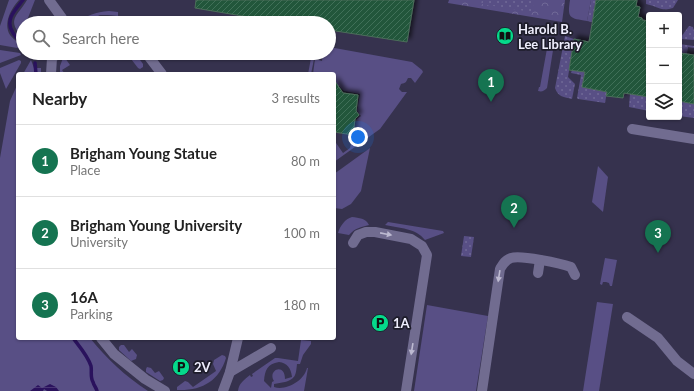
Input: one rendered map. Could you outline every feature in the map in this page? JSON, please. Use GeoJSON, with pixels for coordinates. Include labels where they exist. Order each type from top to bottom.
{"type":"FeatureCollection","features":[{"type":"Feature","properties":{"kind":"lane"},"geometry":{"type":"LineString","coordinates":[[49,0],[61,16]]}},
{"type":"Feature","properties":{"kind":"lane"},"geometry":{"type":"LineString","coordinates":[[51,72],[52,60]]}},
{"type":"Feature","properties":{"kind":"lane"},"geometry":{"type":"LineString","coordinates":[[151,60],[160,72]]}},
{"type":"Feature","properties":{"kind":"lane"},"geometry":{"type":"LineString","coordinates":[[632,129],[694,139]]}},
{"type":"Feature","properties":{"kind":"lane"},"geometry":{"type":"LineString","coordinates":[[353,243],[358,235],[366,232],[375,232],[411,239],[422,246],[427,255],[406,391]]}},
{"type":"Feature","properties":{"kind":"lane"},"geometry":{"type":"LineString","coordinates":[[482,391],[500,269],[503,262],[511,258],[520,257],[540,260],[571,267],[575,276]]}},
{"type":"Feature","properties":{"kind":"lane"},"geometry":{"type":"LineString","coordinates":[[538,273],[540,260]]}},
{"type":"Feature","properties":{"kind":"lane"},"geometry":{"type":"LineString","coordinates":[[627,317],[658,338],[677,361],[694,374]]}},
{"type":"Feature","properties":{"kind":"lane"},"geometry":{"type":"LineString","coordinates":[[103,340],[114,354],[145,379],[165,391]]}},
{"type":"Feature","properties":{"kind":"lane"},"geometry":{"type":"LineString","coordinates":[[223,391],[230,372],[238,340]]}},
{"type":"Feature","properties":{"kind":"lane"},"geometry":{"type":"LineString","coordinates":[[230,372],[271,348]]}},
{"type":"Feature","properties":{"kind":"green space"},"geometry":{"type":"Polygon","coordinates":[[[9,0],[19,0],[9,16],[7,26],[10,35],[16,41],[16,48],[0,45],[0,26],[9,0]]]}},
{"type":"Feature","properties":{"kind":"green space"},"geometry":{"type":"Polygon","coordinates":[[[27,0],[35,0],[29,16],[16,16],[27,0]]]}},
{"type":"Feature","properties":{"kind":"green space"},"geometry":{"type":"Polygon","coordinates":[[[449,0],[565,0],[562,22],[448,3],[449,0]]]}},
{"type":"Feature","properties":{"kind":"green space"},"geometry":{"type":"Polygon","coordinates":[[[482,0],[534,0],[532,12],[481,4],[482,0]]]}},
{"type":"Feature","properties":{"kind":"green space"},"geometry":{"type":"Polygon","coordinates":[[[570,0],[591,0],[587,21],[573,18],[571,16],[569,11],[570,0]]]}},
{"type":"Feature","properties":{"kind":"green space"},"geometry":{"type":"Polygon","coordinates":[[[591,0],[596,0],[592,22],[587,21],[591,0]]]}},
{"type":"Feature","properties":{"kind":"green space"},"geometry":{"type":"Polygon","coordinates":[[[646,0],[678,0],[673,8],[665,9],[646,4],[646,0]]]}},
{"type":"Feature","properties":{"kind":"green space"},"geometry":{"type":"Polygon","coordinates":[[[100,12],[118,12],[118,16],[88,16],[100,12]]]}},
{"type":"Feature","properties":{"kind":"green space"},"geometry":{"type":"Polygon","coordinates":[[[16,16],[16,28],[14,22],[16,16]]]}},
{"type":"Feature","properties":{"kind":"green space"},"geometry":{"type":"Polygon","coordinates":[[[689,26],[693,27],[694,40],[682,39],[682,36],[689,26]]]}},
{"type":"Feature","properties":{"kind":"green space"},"geometry":{"type":"Polygon","coordinates":[[[565,36],[574,39],[568,77],[575,84],[572,99],[560,95],[555,88],[565,36]]]}},
{"type":"Feature","properties":{"kind":"green space"},"geometry":{"type":"Polygon","coordinates":[[[548,43],[554,44],[547,88],[543,91],[538,91],[540,87],[548,43]]]}},
{"type":"Feature","properties":{"kind":"green space"},"geometry":{"type":"Polygon","coordinates":[[[682,44],[694,46],[694,48],[688,47],[687,54],[682,53],[682,44]]]}},
{"type":"Feature","properties":{"kind":"green space"},"geometry":{"type":"Polygon","coordinates":[[[336,48],[412,62],[423,72],[415,83],[411,78],[408,78],[406,82],[401,84],[399,89],[402,92],[407,92],[380,129],[336,161],[336,143],[343,153],[350,148],[356,120],[361,116],[357,111],[360,94],[344,91],[339,86],[336,88],[336,72],[313,72],[315,60],[336,60],[336,48]]]}},
{"type":"Feature","properties":{"kind":"green space"},"geometry":{"type":"Polygon","coordinates":[[[0,50],[16,52],[16,57],[0,63],[0,50]]]}},
{"type":"Feature","properties":{"kind":"green space"},"geometry":{"type":"Polygon","coordinates":[[[19,60],[21,63],[6,89],[0,73],[0,68],[19,60]]]}},
{"type":"Feature","properties":{"kind":"green space"},"geometry":{"type":"Polygon","coordinates":[[[31,60],[34,68],[41,68],[41,72],[24,72],[31,60]]]}},
{"type":"Feature","properties":{"kind":"green space"},"geometry":{"type":"Polygon","coordinates":[[[62,60],[66,60],[70,65],[62,70],[64,72],[60,72],[62,60]]]}},
{"type":"Feature","properties":{"kind":"green space"},"geometry":{"type":"Polygon","coordinates":[[[132,60],[140,60],[143,67],[140,69],[132,60]]]}},
{"type":"Feature","properties":{"kind":"green space"},"geometry":{"type":"Polygon","coordinates":[[[311,60],[314,60],[311,72],[308,72],[311,60]]]}},
{"type":"Feature","properties":{"kind":"green space"},"geometry":{"type":"Polygon","coordinates":[[[572,70],[585,72],[583,87],[607,92],[605,103],[577,98],[581,75],[571,73],[572,70]]]}},
{"type":"Feature","properties":{"kind":"green space"},"geometry":{"type":"Polygon","coordinates":[[[16,88],[16,340],[92,340],[117,367],[148,391],[0,391],[0,158],[10,101],[16,88]]]}},
{"type":"Feature","properties":{"kind":"green space"},"geometry":{"type":"Polygon","coordinates":[[[630,94],[646,97],[646,110],[629,107],[630,94]]]}},
{"type":"Feature","properties":{"kind":"green space"},"geometry":{"type":"Polygon","coordinates":[[[682,102],[694,104],[694,118],[682,116],[682,102]]]}},
{"type":"Feature","properties":{"kind":"green space"},"geometry":{"type":"Polygon","coordinates":[[[370,148],[361,191],[351,204],[342,209],[336,208],[336,173],[370,148]]]}},
{"type":"Feature","properties":{"kind":"green space"},"geometry":{"type":"Polygon","coordinates":[[[598,166],[608,177],[603,212],[592,202],[598,166]]]}},
{"type":"Feature","properties":{"kind":"green space"},"geometry":{"type":"Polygon","coordinates":[[[352,217],[360,218],[369,225],[356,229],[349,235],[338,233],[343,223],[352,217]]]}},
{"type":"Feature","properties":{"kind":"green space"},"geometry":{"type":"Polygon","coordinates":[[[388,222],[443,231],[444,233],[425,240],[417,233],[412,231],[385,225],[388,222]]]}},
{"type":"Feature","properties":{"kind":"green space"},"geometry":{"type":"Polygon","coordinates":[[[464,236],[474,237],[471,257],[461,256],[464,236]]]}},
{"type":"Feature","properties":{"kind":"green space"},"geometry":{"type":"Polygon","coordinates":[[[605,258],[617,260],[612,286],[606,282],[603,282],[602,285],[600,284],[605,258]]]}},
{"type":"Feature","properties":{"kind":"green space"},"geometry":{"type":"Polygon","coordinates":[[[597,302],[613,304],[599,391],[583,391],[597,302]]]}},
{"type":"Feature","properties":{"kind":"green space"},"geometry":{"type":"Polygon","coordinates":[[[427,305],[488,316],[476,391],[414,391],[427,305]]]}},
{"type":"Feature","properties":{"kind":"green space"},"geometry":{"type":"Polygon","coordinates":[[[301,340],[311,341],[311,344],[303,355],[300,364],[297,364],[296,373],[293,378],[289,381],[274,384],[274,387],[284,388],[294,384],[302,377],[308,368],[304,391],[238,391],[239,386],[244,380],[250,375],[251,377],[253,376],[252,374],[275,358],[298,361],[301,340]],[[279,362],[269,366],[265,374],[264,381],[271,388],[272,382],[274,381],[272,377],[274,371],[280,369],[284,374],[285,379],[292,377],[288,366],[279,362]]]}},
{"type":"Feature","properties":{"kind":"green space"},"geometry":{"type":"Polygon","coordinates":[[[121,345],[124,345],[129,352],[132,349],[137,355],[136,359],[131,361],[119,350],[121,345]]]}},
{"type":"Feature","properties":{"kind":"green space"},"geometry":{"type":"Polygon","coordinates":[[[222,355],[226,358],[223,366],[219,373],[208,383],[194,389],[177,390],[177,387],[185,381],[193,387],[216,371],[213,364],[214,360],[222,355]]]}},
{"type":"Feature","properties":{"kind":"green space"},"geometry":{"type":"Polygon","coordinates":[[[147,367],[151,368],[155,373],[159,371],[164,378],[163,380],[160,381],[146,372],[147,367]]]}},
{"type":"Feature","properties":{"kind":"shaded area"},"geometry":{"type":"Polygon","coordinates":[[[50,384],[56,387],[59,391],[47,391],[44,389],[43,391],[30,391],[38,385],[42,388],[50,384]]]}},
{"type":"Feature","properties":{"kind":"building"},"geometry":{"type":"Polygon","coordinates":[[[196,0],[414,0],[407,42],[336,31],[336,16],[242,16],[195,8],[196,0]]]}},
{"type":"Feature","properties":{"kind":"building"},"geometry":{"type":"Polygon","coordinates":[[[596,0],[637,0],[636,6],[640,7],[638,17],[646,21],[646,97],[624,93],[623,98],[606,96],[607,92],[582,87],[585,72],[569,70],[574,39],[589,42],[596,0]]]}},
{"type":"Feature","properties":{"kind":"building"},"geometry":{"type":"Polygon","coordinates":[[[682,53],[694,55],[694,104],[682,102],[682,53]]]}},
{"type":"Feature","properties":{"kind":"building"},"geometry":{"type":"Polygon","coordinates":[[[336,83],[343,93],[358,95],[356,111],[359,115],[355,119],[353,135],[336,132],[336,83]]]}},
{"type":"Feature","properties":{"kind":"waterway"},"geometry":{"type":"LineString","coordinates":[[16,37],[10,27],[10,22],[12,14],[23,0]]}},
{"type":"Feature","properties":{"kind":"waterway"},"geometry":{"type":"LineString","coordinates":[[35,63],[36,72]]}},
{"type":"Feature","properties":{"kind":"waterway"},"geometry":{"type":"LineString","coordinates":[[75,340],[90,362],[92,378],[97,391]]}},
{"type":"Feature","properties":{"kind":"place","name":"Harold B. Lee Library"},"geometry":{"type":"Point","coordinates":[505,36]}},
{"type":"Feature","properties":{"kind":"place","name":"Brigham Young Statue"},"geometry":{"type":"Point","coordinates":[491,102]}},
{"type":"Feature","properties":{"kind":"place","name":"Brigham Young University"},"geometry":{"type":"Point","coordinates":[514,228]}},
{"type":"Feature","properties":{"kind":"place","name":"16A"},"geometry":{"type":"Point","coordinates":[658,253]}},
{"type":"Feature","properties":{"kind":"place","name":"1A"},"geometry":{"type":"Point","coordinates":[380,323]}},
{"type":"Feature","properties":{"kind":"place","name":"2V"},"geometry":{"type":"Point","coordinates":[181,367]}}]}
